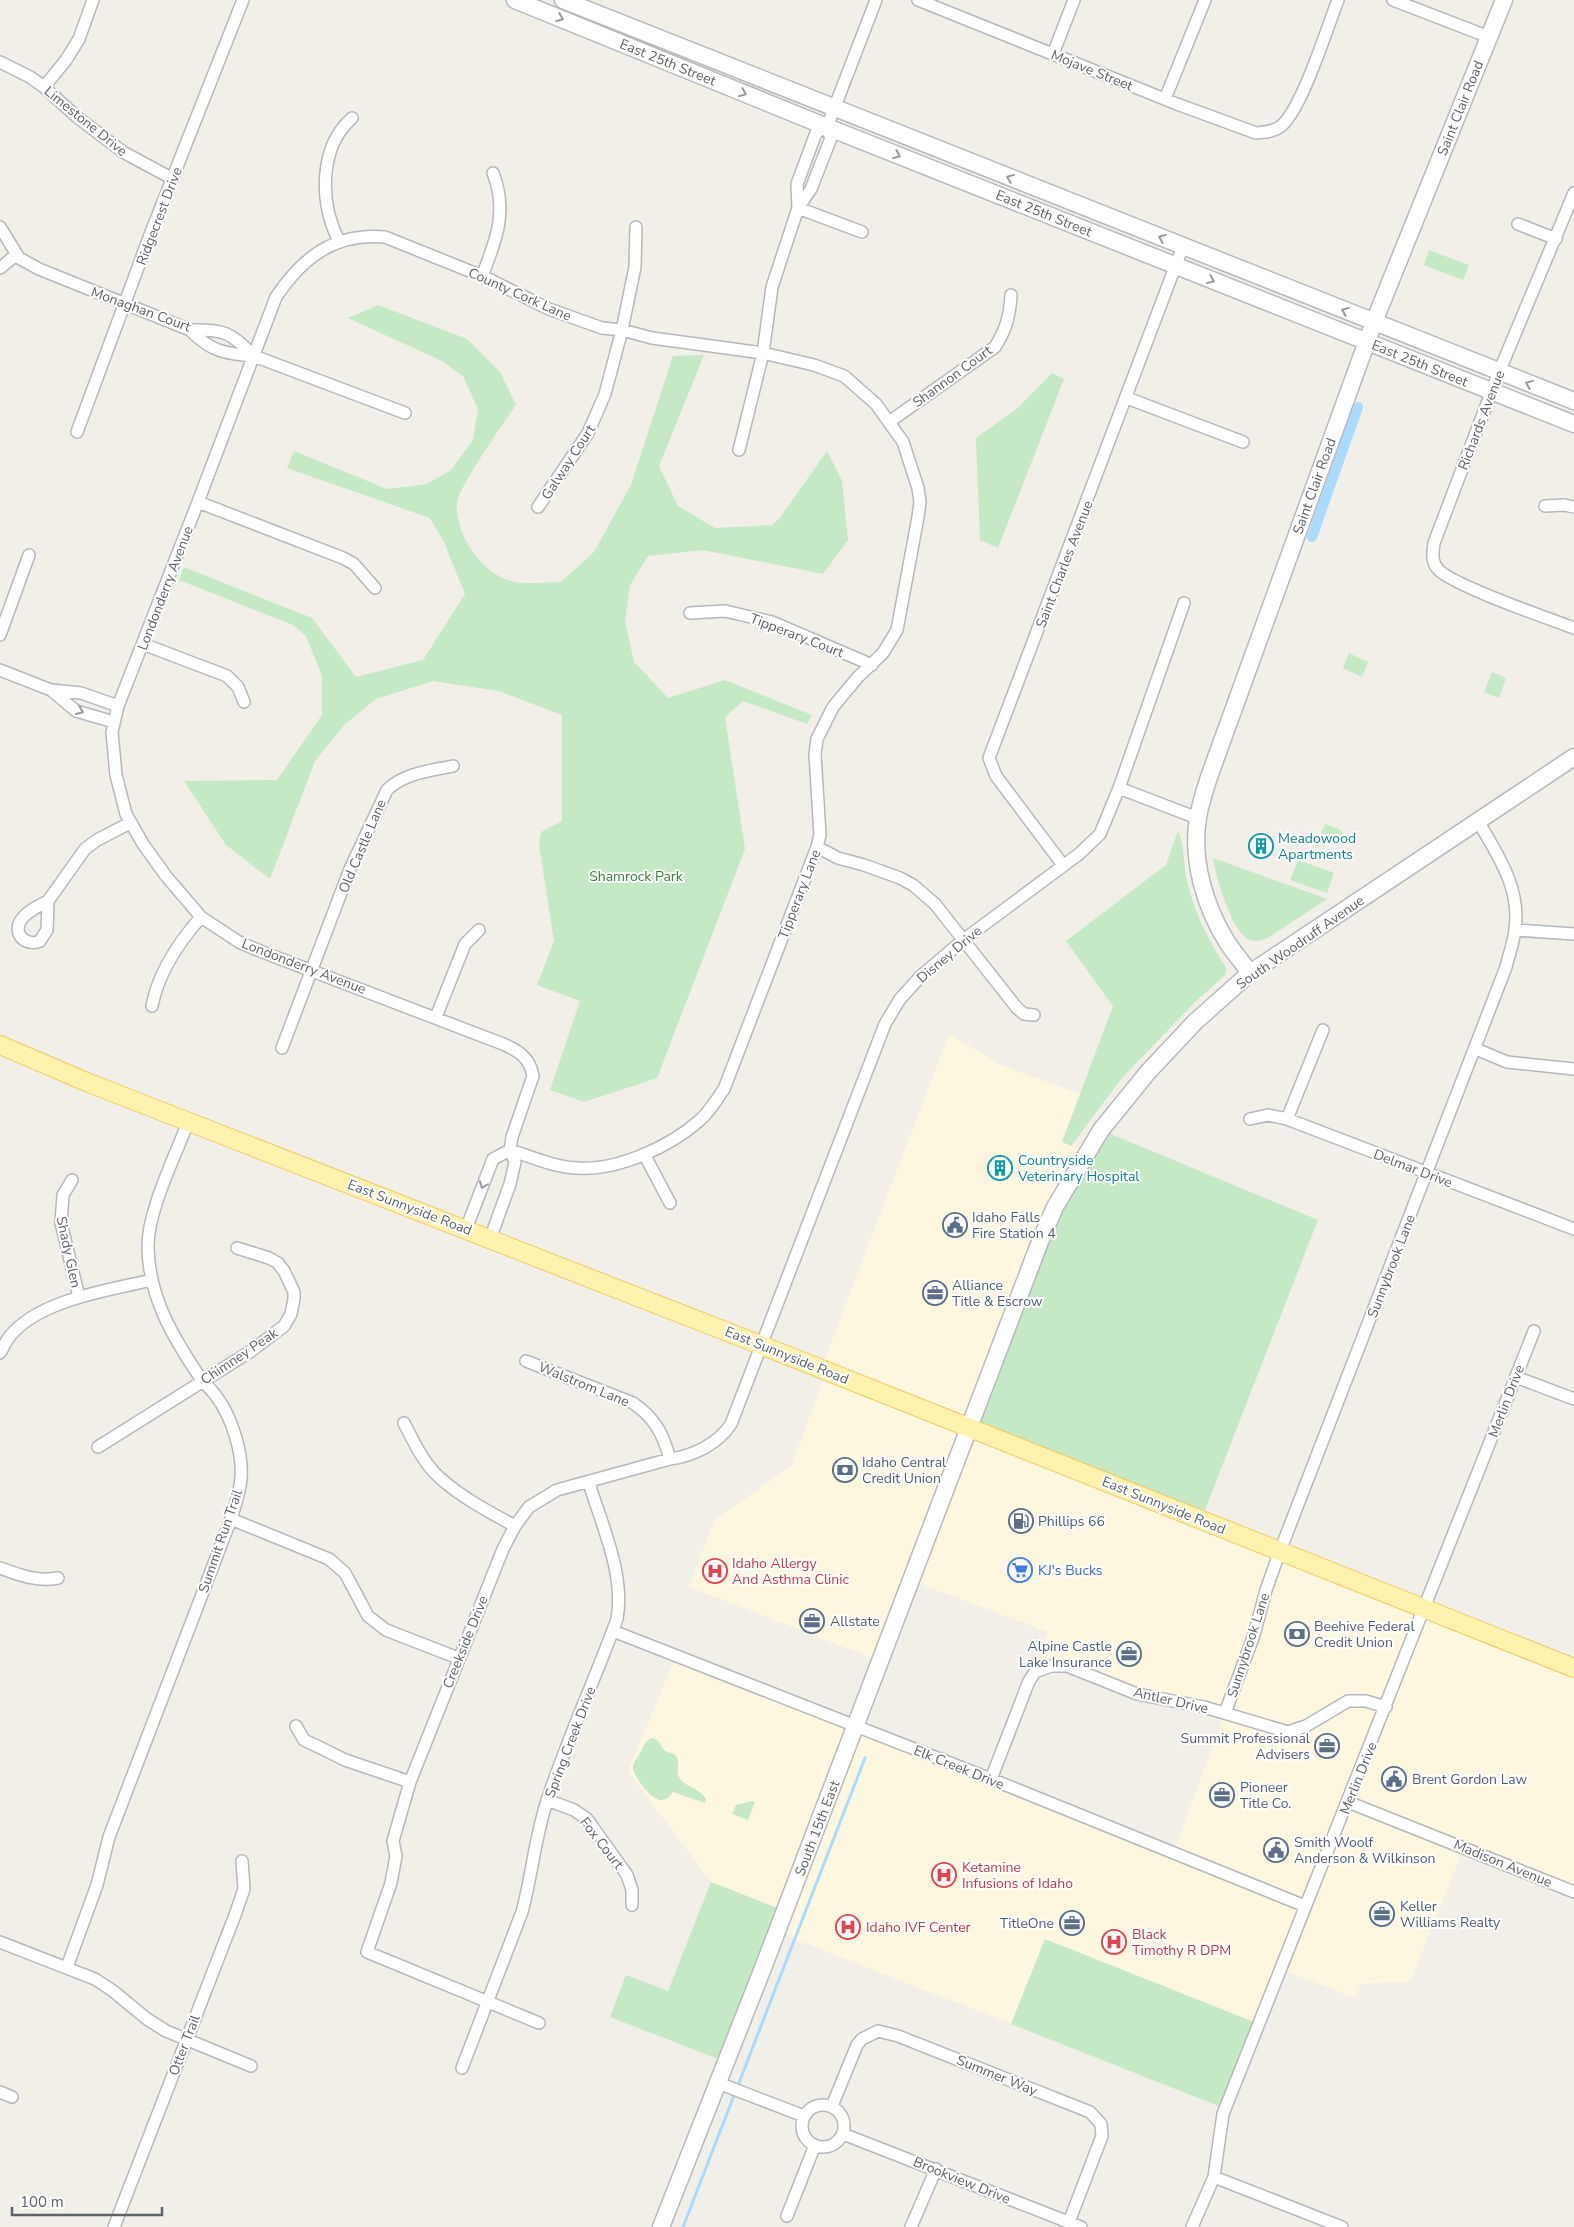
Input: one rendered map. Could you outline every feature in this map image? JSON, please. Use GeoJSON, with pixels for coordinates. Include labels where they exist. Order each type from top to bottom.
{"type":"FeatureCollection","features":[{"type":"Feature","properties":{"kind":"main road","name":"East Sunnyside Road"},"geometry":{"type":"LineString","coordinates":[[0,1045],[188,1122],[762,1345],[1574,1668]]}},
{"type":"Feature","properties":{"kind":"street"},"geometry":{"type":"LineString","coordinates":[[44,87],[66,60],[79,39],[93,0]]}},
{"type":"Feature","properties":{"kind":"street","name":"Ridgecrest Drive"},"geometry":{"type":"LineString","coordinates":[[78,432],[125,304],[243,0]]}},
{"type":"Feature","properties":{"kind":"street","name":"East 25th Street"},"geometry":{"type":"LineString","coordinates":[[515,0],[827,127],[1574,424]]}},
{"type":"Feature","properties":{"kind":"street","name":"East 25th Street"},"geometry":{"type":"LineString","coordinates":[[563,0],[1574,402]]}},
{"type":"Feature","properties":{"kind":"street"},"geometry":{"type":"LineString","coordinates":[[739,450],[763,352],[772,288],[798,208],[796,184],[816,133],[827,127],[876,0]]}},
{"type":"Feature","properties":{"kind":"street","name":"Mojave Street"},"geometry":{"type":"LineString","coordinates":[[918,0],[940,4],[1053,54],[1237,128],[1256,133],[1268,132],[1280,126],[1297,106],[1338,0]]}},
{"type":"Feature","properties":{"kind":"street"},"geometry":{"type":"LineString","coordinates":[[1053,54],[1074,0]]}},
{"type":"Feature","properties":{"kind":"street"},"geometry":{"type":"LineString","coordinates":[[1165,99],[1204,0]]}},
{"type":"Feature","properties":{"kind":"street"},"geometry":{"type":"LineString","coordinates":[[1393,0],[1489,37]]}},
{"type":"Feature","properties":{"kind":"street","name":"Saint Clair Road"},"geometry":{"type":"LineString","coordinates":[[1250,973],[1228,944],[1207,901],[1198,864],[1196,830],[1198,818],[1209,777],[1374,322],[1504,0]]}},
{"type":"Feature","properties":{"kind":"street","name":"Limestone Drive"},"geometry":{"type":"LineString","coordinates":[[0,62],[30,77],[44,87],[77,117],[123,152],[173,179]]}},
{"type":"Feature","properties":{"kind":"street"},"geometry":{"type":"LineString","coordinates":[[339,241],[331,225],[324,190],[327,168],[336,139],[342,127],[352,118]]}},
{"type":"Feature","properties":{"kind":"street"},"geometry":{"type":"LineString","coordinates":[[482,276],[495,244],[501,211],[498,185],[493,173]]}},
{"type":"Feature","properties":{"kind":"street","name":"Richards Avenue"},"geometry":{"type":"LineString","coordinates":[[1574,193],[1499,372],[1434,543],[1432,557],[1437,568],[1443,574],[1469,587],[1574,628]]}},
{"type":"Feature","properties":{"kind":"street"},"geometry":{"type":"LineString","coordinates":[[798,208],[862,232]]}},
{"type":"Feature","properties":{"kind":"street"},"geometry":{"type":"LineString","coordinates":[[1518,224],[1556,239]]}},
{"type":"Feature","properties":{"kind":"street"},"geometry":{"type":"LineString","coordinates":[[0,227],[16,255],[0,268]]}},
{"type":"Feature","properties":{"kind":"street","name":"Galway Court"},"geometry":{"type":"LineString","coordinates":[[538,507],[594,422],[605,394],[622,330],[635,267],[636,227]]}},
{"type":"Feature","properties":{"kind":"street","name":"County Cork Lane"},"geometry":{"type":"LineString","coordinates":[[254,356],[276,297],[292,274],[316,253],[339,241],[371,236],[385,237],[482,276],[549,309],[602,328],[622,330],[652,338],[763,352],[814,365],[844,376],[876,404],[889,422]]}},
{"type":"Feature","properties":{"kind":"street","name":"Saint Charles Avenue"},"geometry":{"type":"LineString","coordinates":[[1064,865],[996,776],[989,758],[1183,246]]}},
{"type":"Feature","properties":{"kind":"street","name":"Monaghan Court"},"geometry":{"type":"LineString","coordinates":[[16,255],[39,269],[190,330],[213,329],[228,334],[254,356],[405,413]]}},
{"type":"Feature","properties":{"kind":"street","name":"Shannon Court"},"geometry":{"type":"LineString","coordinates":[[889,422],[995,347],[1004,334],[1008,321],[1011,295]]}},
{"type":"Feature","properties":{"kind":"street"},"geometry":{"type":"LineString","coordinates":[[190,330],[201,342],[213,349],[231,355],[254,356]]}},
{"type":"Feature","properties":{"kind":"street","name":"Londonderry Avenue"},"geometry":{"type":"LineString","coordinates":[[254,356],[118,706],[112,732],[116,775],[120,793],[130,823],[166,876],[201,917],[239,942],[436,1017],[516,1050],[525,1056],[533,1076],[513,1134],[510,1150],[515,1162],[510,1184],[490,1238]]}},
{"type":"Feature","properties":{"kind":"street"},"geometry":{"type":"LineString","coordinates":[[1127,398],[1242,442]]}},
{"type":"Feature","properties":{"kind":"street","name":"Tipperary Lane"},"geometry":{"type":"LineString","coordinates":[[510,1150],[553,1164],[577,1168],[599,1168],[623,1162],[644,1154],[697,1122],[724,1089],[817,847],[820,835],[815,754],[817,739],[833,707],[858,677],[883,653],[897,630],[920,502],[914,473],[903,442],[889,422]]}},
{"type":"Feature","properties":{"kind":"street"},"geometry":{"type":"LineString","coordinates":[[198,502],[343,558],[354,564],[375,588]]}},
{"type":"Feature","properties":{"kind":"street"},"geometry":{"type":"LineString","coordinates":[[1545,506],[1564,505],[1574,507]]}},
{"type":"Feature","properties":{"kind":"street"},"geometry":{"type":"LineString","coordinates":[[0,635],[29,555]]}},
{"type":"Feature","properties":{"kind":"street","name":"Disney Drive"},"geometry":{"type":"LineString","coordinates":[[762,1345],[886,1024],[900,999],[920,976],[962,941],[1092,844],[1100,834],[1119,788],[1184,603]]}},
{"type":"Feature","properties":{"kind":"street","name":"Tipperary Court"},"geometry":{"type":"LineString","coordinates":[[690,613],[725,611],[772,622],[872,665]]}},
{"type":"Feature","properties":{"kind":"street"},"geometry":{"type":"LineString","coordinates":[[143,644],[227,676],[238,687],[244,702]]}},
{"type":"Feature","properties":{"kind":"street"},"geometry":{"type":"LineString","coordinates":[[0,670],[51,690],[81,693],[118,706]]}},
{"type":"Feature","properties":{"kind":"street"},"geometry":{"type":"LineString","coordinates":[[51,690],[76,711],[114,722]]}},
{"type":"Feature","properties":{"kind":"street","name":"South Woodruff Avenue"},"geometry":{"type":"LineString","coordinates":[[968,1427],[1055,1207],[1101,1130],[1148,1072],[1195,1022],[1250,973],[1574,757]]}},
{"type":"Feature","properties":{"kind":"street","name":"Old Castle Lane"},"geometry":{"type":"LineString","coordinates":[[282,1048],[350,869],[387,790],[396,782],[408,776],[453,766]]}},
{"type":"Feature","properties":{"kind":"street"},"geometry":{"type":"LineString","coordinates":[[1119,788],[1198,818]]}},
{"type":"Feature","properties":{"kind":"street","name":"Sunnybrook Lane"},"geometry":{"type":"LineString","coordinates":[[1225,1713],[1254,1635],[1266,1590],[1280,1551],[1476,1050],[1506,967],[1515,930],[1516,916],[1511,886],[1504,866],[1478,821]]}},
{"type":"Feature","properties":{"kind":"street"},"geometry":{"type":"LineString","coordinates":[[48,901],[85,849],[97,840],[130,823]]}},
{"type":"Feature","properties":{"kind":"street"},"geometry":{"type":"LineString","coordinates":[[817,847],[838,858],[864,865],[900,878],[913,885],[935,904],[962,941],[1017,1008],[1024,1014],[1034,1014]]}},
{"type":"Feature","properties":{"kind":"street"},"geometry":{"type":"LineString","coordinates":[[152,1006],[154,996],[168,965],[187,933],[201,917]]}},
{"type":"Feature","properties":{"kind":"street"},"geometry":{"type":"LineString","coordinates":[[436,1017],[465,944],[479,930]]}},
{"type":"Feature","properties":{"kind":"street"},"geometry":{"type":"LineString","coordinates":[[1515,930],[1574,934]]}},
{"type":"Feature","properties":{"kind":"street"},"geometry":{"type":"LineString","coordinates":[[1287,1119],[1323,1030]]}},
{"type":"Feature","properties":{"kind":"street"},"geometry":{"type":"LineString","coordinates":[[1476,1050],[1507,1062],[1574,1069]]}},
{"type":"Feature","properties":{"kind":"street","name":"Delmar Drive"},"geometry":{"type":"LineString","coordinates":[[1250,1118],[1268,1115],[1287,1119],[1574,1229]]}},
{"type":"Feature","properties":{"kind":"street","name":"Summit Run Trail"},"geometry":{"type":"LineString","coordinates":[[67,1967],[97,1884],[109,1837],[238,1499],[241,1478],[240,1458],[231,1426],[222,1405],[203,1381],[167,1322],[156,1296],[152,1280],[148,1246],[150,1232],[158,1202],[188,1122]]}},
{"type":"Feature","properties":{"kind":"street"},"geometry":{"type":"LineString","coordinates":[[466,1229],[493,1159],[510,1150]]}},
{"type":"Feature","properties":{"kind":"street"},"geometry":{"type":"LineString","coordinates":[[644,1154],[670,1203]]}},
{"type":"Feature","properties":{"kind":"street","name":"Shady Glen"},"geometry":{"type":"LineString","coordinates":[[72,1180],[62,1195],[61,1223],[79,1297]]}},
{"type":"Feature","properties":{"kind":"street","name":"Chimney Peak"},"geometry":{"type":"LineString","coordinates":[[98,1446],[251,1351],[284,1326],[291,1314],[294,1292],[278,1263],[237,1248]]}},
{"type":"Feature","properties":{"kind":"street"},"geometry":{"type":"LineString","coordinates":[[0,1353],[19,1327],[55,1306],[79,1297],[152,1280]]}},
{"type":"Feature","properties":{"kind":"street","name":"Merlin Drive"},"geometry":{"type":"LineString","coordinates":[[1192,2227],[1214,2177],[1223,2114],[1534,1331]]}},
{"type":"Feature","properties":{"kind":"street","name":"Creekside Drive"},"geometry":{"type":"LineString","coordinates":[[487,2001],[367,1952],[391,1883],[396,1856],[393,1841],[410,1782],[503,1549],[515,1526],[529,1508],[557,1490],[589,1483],[670,1459],[686,1457],[704,1448],[725,1433],[731,1424],[762,1345]]}},
{"type":"Feature","properties":{"kind":"street","name":"Walstrom Lane"},"geometry":{"type":"LineString","coordinates":[[526,1361],[633,1403],[646,1412],[658,1425],[670,1459]]}},
{"type":"Feature","properties":{"kind":"street"},"geometry":{"type":"LineString","coordinates":[[1516,1377],[1574,1399]]}},
{"type":"Feature","properties":{"kind":"street"},"geometry":{"type":"LineString","coordinates":[[404,1423],[418,1450],[440,1478],[489,1512],[515,1526]]}},
{"type":"Feature","properties":{"kind":"street","name":"South 15th East"},"geometry":{"type":"LineString","coordinates":[[661,2227],[724,2086],[968,1427]]}},
{"type":"Feature","properties":{"kind":"street","name":"Spring Creek Drive"},"geometry":{"type":"LineString","coordinates":[[462,2068],[522,1912],[529,1886],[537,1836],[547,1800],[613,1631],[620,1602],[617,1577],[589,1483]]}},
{"type":"Feature","properties":{"kind":"street"},"geometry":{"type":"LineString","coordinates":[[231,1519],[329,1559],[345,1573],[368,1616],[396,1634],[458,1658]]}},
{"type":"Feature","properties":{"kind":"street"},"geometry":{"type":"LineString","coordinates":[[0,1568],[27,1578],[44,1580],[58,1578]]}},
{"type":"Feature","properties":{"kind":"street","name":"Elk Creek Drive"},"geometry":{"type":"LineString","coordinates":[[613,1631],[991,1779],[1305,1906]]}},
{"type":"Feature","properties":{"kind":"street","name":"Antler Drive"},"geometry":{"type":"LineString","coordinates":[[991,1779],[1034,1672],[1051,1666],[1067,1666],[1137,1694],[1204,1707],[1288,1732],[1306,1726],[1348,1701],[1366,1701],[1386,1707]]}},
{"type":"Feature","properties":{"kind":"street"},"geometry":{"type":"LineString","coordinates":[[296,1726],[304,1740],[345,1760],[410,1782]]}},
{"type":"Feature","properties":{"kind":"street","name":"Fox Court"},"geometry":{"type":"LineString","coordinates":[[547,1800],[574,1810],[587,1819],[627,1874],[632,1890],[632,1905]]}},
{"type":"Feature","properties":{"kind":"street","name":"Madison Avenue"},"geometry":{"type":"LineString","coordinates":[[1348,1802],[1574,1892]]}},
{"type":"Feature","properties":{"kind":"street","name":"Otter Trail"},"geometry":{"type":"LineString","coordinates":[[114,2227],[244,1889],[242,1861]]}},
{"type":"Feature","properties":{"kind":"street"},"geometry":{"type":"LineString","coordinates":[[0,1942],[95,1979],[113,1991],[147,2020],[186,2040],[251,2066]]}},
{"type":"Feature","properties":{"kind":"street"},"geometry":{"type":"LineString","coordinates":[[487,2001],[539,2023]]}},
{"type":"Feature","properties":{"kind":"street","name":"Summer Way"},"geometry":{"type":"LineString","coordinates":[[832,2106],[857,2045],[862,2039],[878,2031],[898,2036],[1090,2112],[1101,2124],[1102,2136],[1069,2222]]}},
{"type":"Feature","properties":{"kind":"street"},"geometry":{"type":"LineString","coordinates":[[724,2086],[804,2116]]}},
{"type":"Feature","properties":{"kind":"street"},"geometry":{"type":"LineString","coordinates":[[0,2092],[12,2097]]}},
{"type":"Feature","properties":{"kind":"street"},"geometry":{"type":"LineString","coordinates":[[819,2105],[832,2106],[842,2115],[845,2127],[844,2134],[840,2140],[828,2147],[814,2145],[805,2136],[802,2123],[804,2116],[813,2107],[819,2105]]}},
{"type":"Feature","properties":{"kind":"street","name":"Brookview Drive"},"geometry":{"type":"LineString","coordinates":[[844,2134],[1081,2227]]}},
{"type":"Feature","properties":{"kind":"street"},"geometry":{"type":"LineString","coordinates":[[787,2216],[814,2145]]}},
{"type":"Feature","properties":{"kind":"street"},"geometry":{"type":"LineString","coordinates":[[911,2227],[936,2169]]}},
{"type":"Feature","properties":{"kind":"street"},"geometry":{"type":"LineString","coordinates":[[1214,2177],[1342,2227]]}},
{"type":"Feature","properties":{"kind":"shaded area"},"geometry":{"type":"Polygon","coordinates":[[[949,1034],[1001,1065],[1080,1094],[1062,1142],[1088,1152],[969,1427],[1574,1668],[1574,1892],[1464,1848],[1410,1982],[1361,1984],[1355,1998],[1280,1969],[1259,2024],[1045,1939],[1011,2024],[777,1932],[784,1911],[711,1882],[628,1771],[676,1656],[1173,1854],[1225,1713],[1137,1694],[1067,1666],[1035,1672],[1048,1632],[910,1580],[880,1661],[689,1587],[714,1521],[792,1465],[826,1371],[821,1369],[949,1034]]]}},
{"type":"Feature","properties":{"kind":"green space"},"geometry":{"type":"Polygon","coordinates":[[[1429,250],[1469,265],[1463,280],[1424,265],[1429,250]]]}},
{"type":"Feature","properties":{"kind":"green space","name":"Shamrock Park"},"geometry":{"type":"Polygon","coordinates":[[[378,305],[467,339],[500,372],[516,405],[474,469],[457,502],[457,514],[465,539],[480,561],[500,577],[516,582],[561,582],[594,552],[631,485],[673,356],[704,355],[659,466],[678,506],[715,528],[772,525],[779,519],[827,451],[842,481],[848,540],[823,574],[703,550],[648,556],[630,585],[625,621],[634,662],[668,698],[725,680],[812,715],[807,724],[743,701],[725,717],[745,849],[657,1078],[584,1102],[550,1090],[580,1001],[537,985],[554,941],[539,845],[541,832],[562,821],[562,715],[499,691],[433,681],[376,699],[344,725],[315,761],[270,879],[226,845],[184,781],[277,780],[322,715],[322,676],[306,636],[293,625],[179,580],[184,567],[312,618],[356,677],[423,660],[465,594],[444,542],[430,518],[287,468],[294,451],[387,489],[427,484],[451,470],[473,440],[478,409],[463,376],[442,361],[348,318],[378,305]]]}},
{"type":"Feature","properties":{"kind":"green space"},"geometry":{"type":"Polygon","coordinates":[[[1052,373],[1064,379],[998,548],[980,540],[976,438],[1018,408],[1052,373]]]}},
{"type":"Feature","properties":{"kind":"green space"},"geometry":{"type":"Polygon","coordinates":[[[1349,653],[1368,662],[1362,677],[1343,668],[1349,653]]]}},
{"type":"Feature","properties":{"kind":"green space"},"geometry":{"type":"Polygon","coordinates":[[[1492,672],[1506,678],[1499,698],[1484,692],[1492,672]]]}},
{"type":"Feature","properties":{"kind":"green space"},"geometry":{"type":"Polygon","coordinates":[[[1325,824],[1339,829],[1343,834],[1338,846],[1319,838],[1325,824]]]}},
{"type":"Feature","properties":{"kind":"green space"},"geometry":{"type":"Polygon","coordinates":[[[1178,831],[1182,843],[1190,893],[1208,937],[1227,969],[1225,975],[1195,1002],[1121,1079],[1071,1146],[1062,1142],[1113,1006],[1066,941],[1166,865],[1178,831]]]}},
{"type":"Feature","properties":{"kind":"green space"},"geometry":{"type":"Polygon","coordinates":[[[1213,858],[1327,899],[1266,939],[1250,940],[1243,935],[1225,903],[1213,858]]]}},
{"type":"Feature","properties":{"kind":"green space"},"geometry":{"type":"Polygon","coordinates":[[[1298,860],[1334,873],[1327,893],[1290,880],[1298,860]]]}},
{"type":"Feature","properties":{"kind":"green space"},"geometry":{"type":"Polygon","coordinates":[[[1101,1130],[1318,1220],[1201,1520],[968,1427],[1051,1215],[1101,1130]]]}},
{"type":"Feature","properties":{"kind":"green space"},"geometry":{"type":"Polygon","coordinates":[[[652,1738],[658,1741],[668,1752],[676,1756],[679,1777],[706,1799],[705,1803],[673,1792],[665,1799],[657,1799],[643,1787],[633,1766],[647,1741],[652,1738]]]}},
{"type":"Feature","properties":{"kind":"green space"},"geometry":{"type":"Polygon","coordinates":[[[755,1802],[748,1820],[732,1814],[736,1805],[755,1802]]]}},
{"type":"Feature","properties":{"kind":"green space"},"geometry":{"type":"Polygon","coordinates":[[[711,1882],[785,1911],[726,2062],[610,2017],[626,1975],[668,1991],[711,1882]]]}},
{"type":"Feature","properties":{"kind":"green space"},"geometry":{"type":"Polygon","coordinates":[[[1045,1939],[1259,2024],[1226,2109],[1011,2024],[1045,1939]]]}},
{"type":"Feature","properties":{"kind":"waterway"},"geometry":{"type":"LineString","coordinates":[[1312,537],[1358,407]]}},
{"type":"Feature","properties":{"kind":"waterway"},"geometry":{"type":"LineString","coordinates":[[683,2227],[865,1758]]}},
{"type":"Feature","properties":{"kind":"place","name":"Meadowood Apartments"},"geometry":{"type":"Point","coordinates":[1261,846]}},
{"type":"Feature","properties":{"kind":"place","name":"Countryside Veterinary Hospital"},"geometry":{"type":"Point","coordinates":[1000,1168]}},
{"type":"Feature","properties":{"kind":"place","name":"Idaho Falls Fire Station 4"},"geometry":{"type":"Point","coordinates":[955,1225]}},
{"type":"Feature","properties":{"kind":"place","name":"Alliance Title & Escrow"},"geometry":{"type":"Point","coordinates":[935,1293]}},
{"type":"Feature","properties":{"kind":"place","name":"Idaho Central Credit Union"},"geometry":{"type":"Point","coordinates":[845,1470]}},
{"type":"Feature","properties":{"kind":"place","name":"Phillips 66"},"geometry":{"type":"Point","coordinates":[1021,1521]}},
{"type":"Feature","properties":{"kind":"place","name":"KJ's Bucks"},"geometry":{"type":"Point","coordinates":[1020,1570]}},
{"type":"Feature","properties":{"kind":"place","name":"Idaho Allergy And Asthma Clinic"},"geometry":{"type":"Point","coordinates":[715,1571]}},
{"type":"Feature","properties":{"kind":"place","name":"Allstate"},"geometry":{"type":"Point","coordinates":[812,1621]}},
{"type":"Feature","properties":{"kind":"place","name":"Beehive Federal Credit Union"},"geometry":{"type":"Point","coordinates":[1297,1634]}},
{"type":"Feature","properties":{"kind":"place","name":"Alpine Castle Lake Insurance"},"geometry":{"type":"Point","coordinates":[1129,1654]}},
{"type":"Feature","properties":{"kind":"place","name":"Summit Professional Advisers"},"geometry":{"type":"Point","coordinates":[1327,1746]}},
{"type":"Feature","properties":{"kind":"place","name":"Brent Gordon Law"},"geometry":{"type":"Point","coordinates":[1394,1779]}},
{"type":"Feature","properties":{"kind":"place","name":"Pioneer Title Co."},"geometry":{"type":"Point","coordinates":[1222,1795]}},
{"type":"Feature","properties":{"kind":"place","name":"Smith Woolf Anderson & Wilkinson"},"geometry":{"type":"Point","coordinates":[1276,1850]}},
{"type":"Feature","properties":{"kind":"place","name":"Ketamine Infusions of Idaho"},"geometry":{"type":"Point","coordinates":[944,1875]}},
{"type":"Feature","properties":{"kind":"place","name":"Keller Williams Realty"},"geometry":{"type":"Point","coordinates":[1382,1914]}},
{"type":"Feature","properties":{"kind":"place","name":"TitleOne"},"geometry":{"type":"Point","coordinates":[1072,1923]}},
{"type":"Feature","properties":{"kind":"place","name":"Idaho IVF Center"},"geometry":{"type":"Point","coordinates":[848,1927]}},
{"type":"Feature","properties":{"kind":"place","name":"Black Timothy R DPM"},"geometry":{"type":"Point","coordinates":[1114,1942]}}]}
